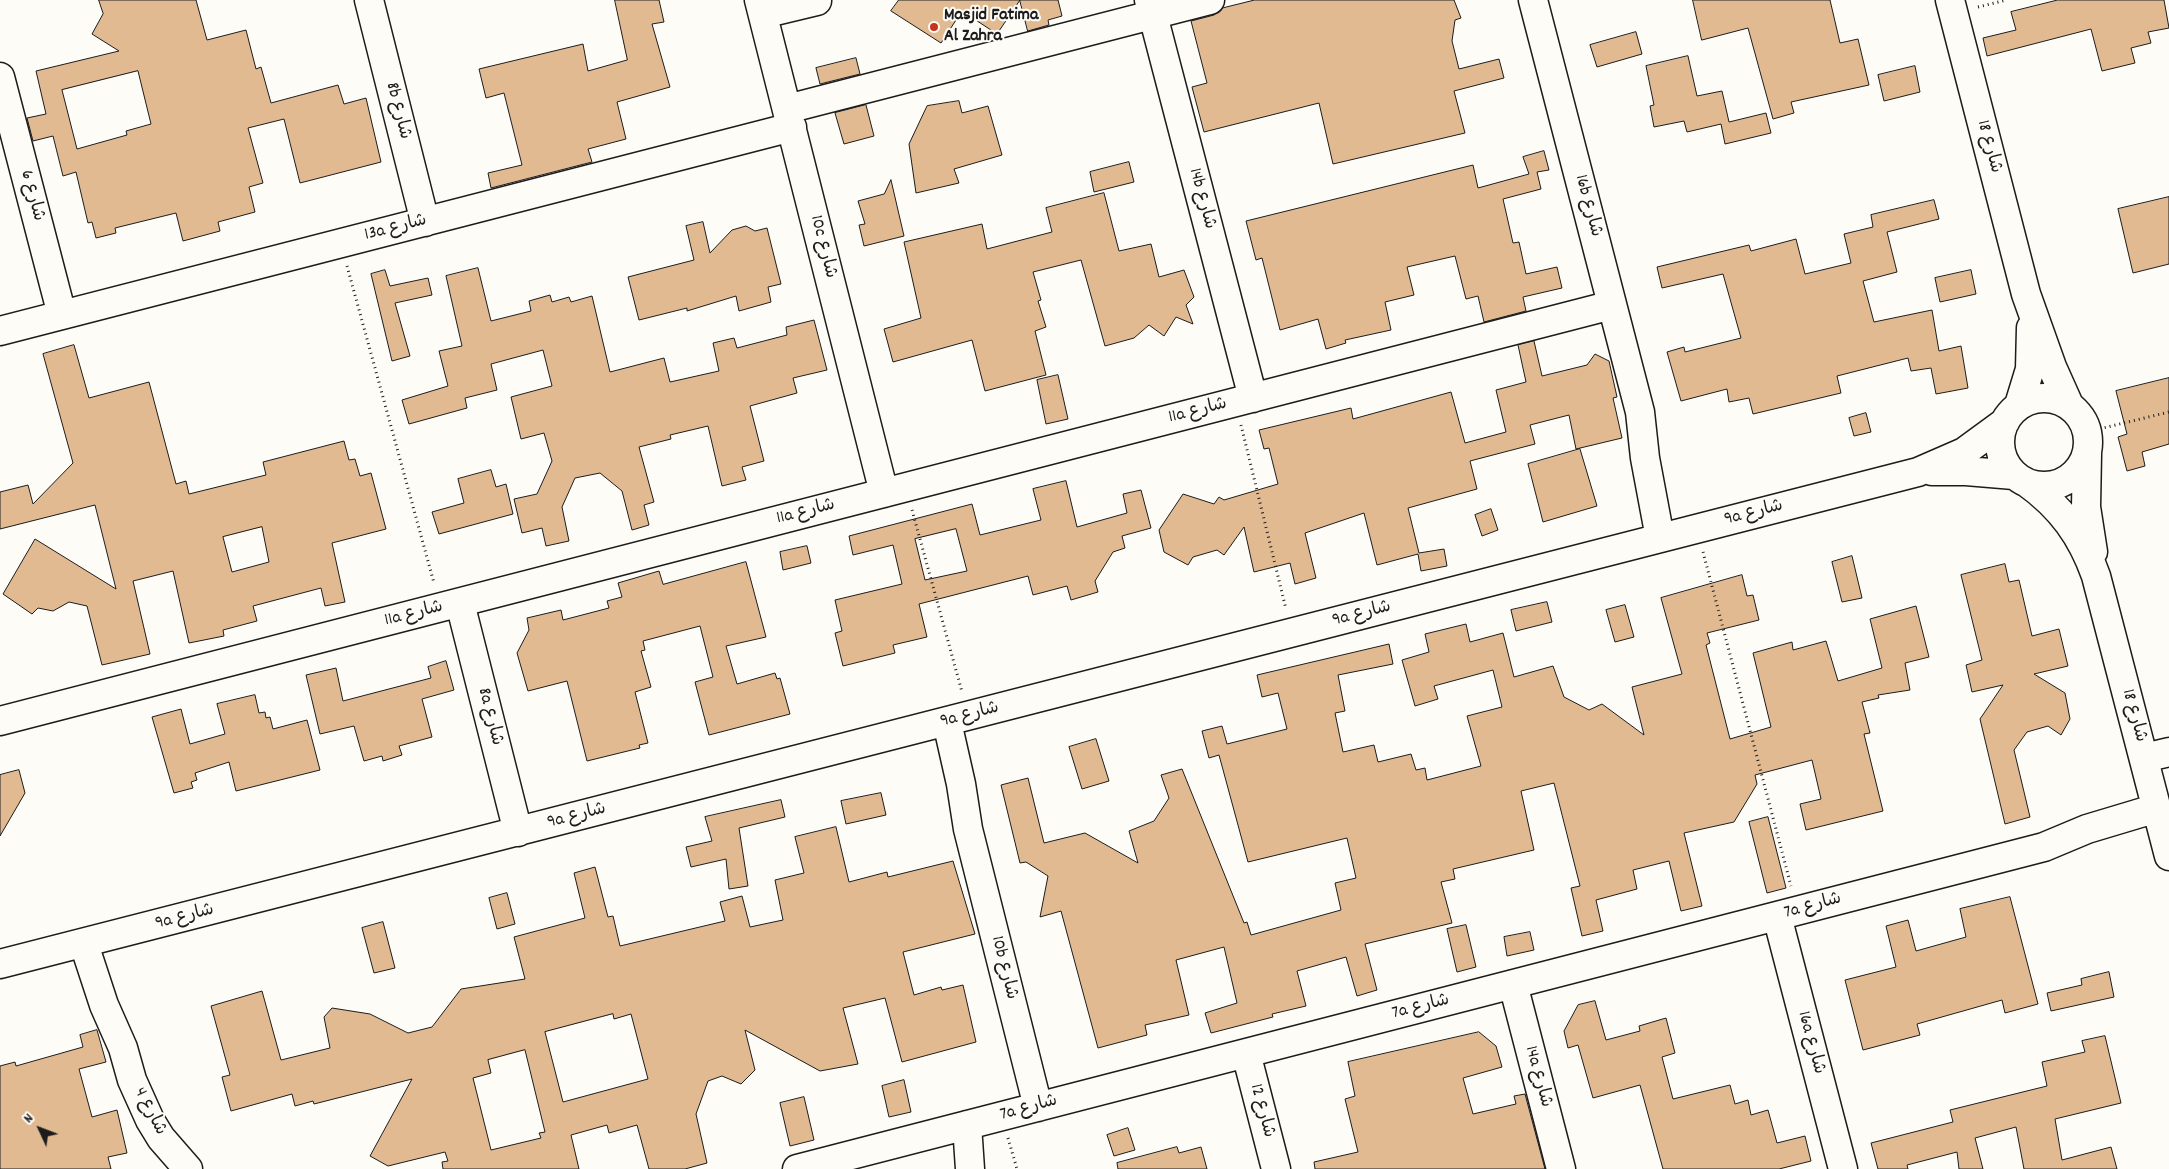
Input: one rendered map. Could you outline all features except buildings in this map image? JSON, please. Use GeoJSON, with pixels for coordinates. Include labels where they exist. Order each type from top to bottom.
{"type":"FeatureCollection","features":[{"type":"Feature","properties":{"kind":"street","name":"8b شارع"},"geometry":{"type":"LineString","coordinates":[[369,0],[425,222]]}},
{"type":"Feature","properties":{"kind":"street","name":"13a شارع"},"geometry":{"type":"LineString","coordinates":[[0,331],[425,222],[789,118],[1151,7],[1210,0]]}},
{"type":"Feature","properties":{"kind":"street","name":"16b شارع"},"geometry":{"type":"LineString","coordinates":[[1533,0],[1640,412],[1658,456],[1679,534]]}},
{"type":"Feature","properties":{"kind":"street","name":"شارع 18"},"geometry":{"type":"LineString","coordinates":[[1950,0],[2026,294],[2052,367],[2069,405]]}},
{"type":"Feature","properties":{"kind":"street"},"geometry":{"type":"LineString","coordinates":[[761,7],[817,1]]}},
{"type":"Feature","properties":{"kind":"street","name":"10c شارع"},"geometry":{"type":"LineString","coordinates":[[761,7],[789,118],[895,490]]}},
{"type":"Feature","properties":{"kind":"street","name":"14b شارع"},"geometry":{"type":"LineString","coordinates":[[1151,7],[1244,400]]}},
{"type":"Feature","properties":{"kind":"street","name":"شارع 6"},"geometry":{"type":"LineString","coordinates":[[0,77],[62,315]]}},
{"type":"Feature","properties":{"kind":"street","name":"شارع 18"},"geometry":{"type":"LineString","coordinates":[[2012,414],[2026,388],[2032,351],[2026,294]]}},
{"type":"Feature","properties":{"kind":"street","name":"11a شارع"},"geometry":{"type":"LineString","coordinates":[[0,721],[1612,306]]}},
{"type":"Feature","properties":{"kind":"street"},"geometry":{"type":"LineString","coordinates":[[2057,399],[2069,405],[2084,422],[2087,441],[2083,463],[2075,473],[2064,481],[2045,486],[2020,478],[2006,464],[2001,450],[2000,436],[2012,414],[2031,400],[2057,399]]}},
{"type":"Feature","properties":{"kind":"street","name":"9a شارع"},"geometry":{"type":"LineString","coordinates":[[7,966],[93,941],[1918,472],[1964,452],[2012,414]]}},
{"type":"Feature","properties":{"kind":"street","name":"شارع 18"},"geometry":{"type":"LineString","coordinates":[[2087,441],[2086,507],[2096,576]]}},
{"type":"Feature","properties":{"kind":"street","name":"9a شارع"},"geometry":{"type":"LineString","coordinates":[[1918,472],[1966,471],[2020,478]]}},
{"type":"Feature","properties":{"kind":"street","name":"شارع 18"},"geometry":{"type":"LineString","coordinates":[[2020,478],[2046,496],[2062,513],[2084,547],[2096,576],[2156,755],[2159,818],[2169,856]]}},
{"type":"Feature","properties":{"kind":"street","name":"8a شارع"},"geometry":{"type":"LineString","coordinates":[[451,605],[518,832]]}},
{"type":"Feature","properties":{"kind":"street","name":"10b شارع"},"geometry":{"type":"LineString","coordinates":[[948,722],[968,829],[1038,1107]]}},
{"type":"Feature","properties":{"kind":"street","name":"7a شارع"},"geometry":{"type":"LineString","coordinates":[[797,1169],[2044,847],[2090,842],[2159,818]]}},
{"type":"Feature","properties":{"kind":"street","name":"16a شارع"},"geometry":{"type":"LineString","coordinates":[[1787,914],[1843,1169]]}},
{"type":"Feature","properties":{"kind":"street","name":"شارع 4"},"geometry":{"type":"LineString","coordinates":[[93,941],[114,987],[123,1048],[132,1080],[160,1138],[188,1169]]}},
{"type":"Feature","properties":{"kind":"street","name":"14a شارع"},"geometry":{"type":"LineString","coordinates":[[1513,984],[1561,1169]]}},
{"type":"Feature","properties":{"kind":"street","name":"شارع 12"},"geometry":{"type":"LineString","coordinates":[[1246,1053],[1276,1169]]}},
{"type":"Feature","properties":{"kind":"street"},"geometry":{"type":"LineString","coordinates":[[967,1125],[970,1169]]}},
{"type":"Feature","properties":{"kind":"path"},"geometry":{"type":"LineString","coordinates":[[341,243],[451,605]]}},
{"type":"Feature","properties":{"kind":"path"},"geometry":{"type":"LineString","coordinates":[[1244,400],[1292,633]]}},
{"type":"Feature","properties":{"kind":"path"},"geometry":{"type":"LineString","coordinates":[[2087,441],[2169,412]]}},
{"type":"Feature","properties":{"kind":"path"},"geometry":{"type":"LineString","coordinates":[[895,490],[948,722]]}},
{"type":"Feature","properties":{"kind":"path"},"geometry":{"type":"LineString","coordinates":[[1679,534],[1787,914]]}},
{"type":"Feature","properties":{"kind":"path"},"geometry":{"type":"LineString","coordinates":[[1002,1116],[1017,1169]]}},
{"type":"Feature","properties":{"kind":"place","name":"Masjid Fatima Al Zahra"},"geometry":{"type":"Point","coordinates":[934,27]}}]}
